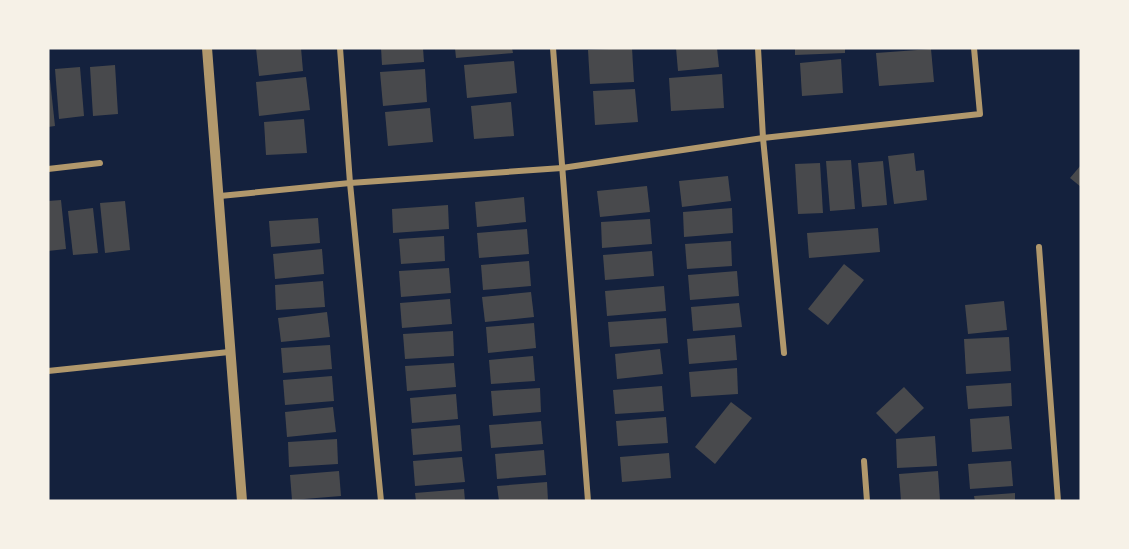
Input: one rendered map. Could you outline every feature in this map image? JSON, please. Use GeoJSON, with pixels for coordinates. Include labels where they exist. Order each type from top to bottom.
{"type":"FeatureCollection","features":[{"type":"Feature","properties":{"kind":"street"},"geometry":{"type":"LineString","coordinates":[[207,48],[242,501]]}},
{"type":"Feature","properties":{"kind":"street"},"geometry":{"type":"LineString","coordinates":[[340,48],[350,183],[381,501]]}},
{"type":"Feature","properties":{"kind":"street"},"geometry":{"type":"LineString","coordinates":[[553,48],[588,501]]}},
{"type":"Feature","properties":{"kind":"street"},"geometry":{"type":"LineString","coordinates":[[758,48],[763,138],[784,353]]}},
{"type":"Feature","properties":{"kind":"street"},"geometry":{"type":"LineString","coordinates":[[220,196],[350,183],[562,168],[763,138],[980,114],[974,48]]}},
{"type":"Feature","properties":{"kind":"street"},"geometry":{"type":"LineString","coordinates":[[48,169],[100,163]]}},
{"type":"Feature","properties":{"kind":"street"},"geometry":{"type":"LineString","coordinates":[[1039,247],[1058,501]]}},
{"type":"Feature","properties":{"kind":"street"},"geometry":{"type":"LineString","coordinates":[[48,371],[229,352]]}},
{"type":"Feature","properties":{"kind":"street"},"geometry":{"type":"LineString","coordinates":[[864,461],[867,501]]}},
{"type":"Feature","properties":{"kind":"building"},"geometry":{"type":"Polygon","coordinates":[[[256,48],[301,48],[303,71],[259,76],[256,48]]]}},
{"type":"Feature","properties":{"kind":"building"},"geometry":{"type":"Polygon","coordinates":[[[381,48],[423,48],[424,62],[382,65],[381,48]]]}},
{"type":"Feature","properties":{"kind":"building"},"geometry":{"type":"Polygon","coordinates":[[[455,48],[512,48],[513,53],[456,58],[455,48]]]}},
{"type":"Feature","properties":{"kind":"building"},"geometry":{"type":"Polygon","coordinates":[[[632,48],[634,82],[590,84],[588,50],[632,48]]]}},
{"type":"Feature","properties":{"kind":"building"},"geometry":{"type":"Polygon","coordinates":[[[676,48],[717,48],[719,67],[678,71],[676,48]]]}},
{"type":"Feature","properties":{"kind":"building"},"geometry":{"type":"Polygon","coordinates":[[[795,48],[845,48],[845,53],[795,55],[795,48]]]}},
{"type":"Feature","properties":{"kind":"building"},"geometry":{"type":"Polygon","coordinates":[[[931,49],[934,82],[879,86],[876,53],[931,49]]]}},
{"type":"Feature","properties":{"kind":"building"},"geometry":{"type":"Polygon","coordinates":[[[841,59],[843,93],[802,96],[800,63],[841,59]]]}},
{"type":"Feature","properties":{"kind":"building"},"geometry":{"type":"Polygon","coordinates":[[[514,61],[517,93],[467,98],[464,65],[514,61]]]}},
{"type":"Feature","properties":{"kind":"building"},"geometry":{"type":"Polygon","coordinates":[[[115,65],[118,114],[93,116],[90,67],[115,65]]]}},
{"type":"Feature","properties":{"kind":"building"},"geometry":{"type":"Polygon","coordinates":[[[80,67],[84,116],[59,119],[55,69],[80,67]]]}},
{"type":"Feature","properties":{"kind":"building"},"geometry":{"type":"Polygon","coordinates":[[[425,69],[427,102],[383,106],[380,72],[425,69]]]}},
{"type":"Feature","properties":{"kind":"building"},"geometry":{"type":"Polygon","coordinates":[[[722,74],[724,108],[671,111],[669,78],[722,74]]]}},
{"type":"Feature","properties":{"kind":"building"},"geometry":{"type":"Polygon","coordinates":[[[306,77],[310,110],[259,116],[256,82],[306,77]]]}},
{"type":"Feature","properties":{"kind":"building"},"geometry":{"type":"Polygon","coordinates":[[[48,80],[50,80],[55,126],[48,127],[48,80]]]}},
{"type":"Feature","properties":{"kind":"building"},"geometry":{"type":"Polygon","coordinates":[[[635,89],[638,122],[595,125],[593,91],[635,89]]]}},
{"type":"Feature","properties":{"kind":"building"},"geometry":{"type":"Polygon","coordinates":[[[511,102],[514,136],[474,139],[471,106],[511,102]]]}},
{"type":"Feature","properties":{"kind":"building"},"geometry":{"type":"Polygon","coordinates":[[[430,108],[433,142],[388,146],[385,112],[430,108]]]}},
{"type":"Feature","properties":{"kind":"building"},"geometry":{"type":"Polygon","coordinates":[[[304,119],[307,153],[266,155],[264,122],[304,119]]]}},
{"type":"Feature","properties":{"kind":"building"},"geometry":{"type":"Polygon","coordinates":[[[914,153],[916,171],[924,170],[927,200],[894,204],[888,156],[914,153]]]}},
{"type":"Feature","properties":{"kind":"building"},"geometry":{"type":"Polygon","coordinates":[[[851,160],[855,209],[830,211],[826,161],[851,160]]]}},
{"type":"Feature","properties":{"kind":"building"},"geometry":{"type":"Polygon","coordinates":[[[883,161],[887,205],[862,207],[858,163],[883,161]]]}},
{"type":"Feature","properties":{"kind":"building"},"geometry":{"type":"Polygon","coordinates":[[[820,163],[823,213],[798,214],[795,164],[820,163]]]}},
{"type":"Feature","properties":{"kind":"building"},"geometry":{"type":"Polygon","coordinates":[[[1081,165],[1081,187],[1070,178],[1081,165]]]}},
{"type":"Feature","properties":{"kind":"building"},"geometry":{"type":"Polygon","coordinates":[[[728,176],[731,201],[682,207],[679,181],[728,176]]]}},
{"type":"Feature","properties":{"kind":"building"},"geometry":{"type":"Polygon","coordinates":[[[647,186],[650,212],[600,217],[597,191],[647,186]]]}},
{"type":"Feature","properties":{"kind":"building"},"geometry":{"type":"Polygon","coordinates":[[[524,197],[526,222],[477,227],[475,202],[524,197]]]}},
{"type":"Feature","properties":{"kind":"building"},"geometry":{"type":"Polygon","coordinates":[[[61,200],[66,249],[48,251],[48,201],[61,200]]]}},
{"type":"Feature","properties":{"kind":"building"},"geometry":{"type":"Polygon","coordinates":[[[125,201],[130,250],[105,253],[100,203],[125,201]]]}},
{"type":"Feature","properties":{"kind":"building"},"geometry":{"type":"Polygon","coordinates":[[[448,205],[449,229],[393,233],[392,209],[448,205]]]}},
{"type":"Feature","properties":{"kind":"building"},"geometry":{"type":"Polygon","coordinates":[[[93,208],[98,253],[73,255],[68,211],[93,208]]]}},
{"type":"Feature","properties":{"kind":"building"},"geometry":{"type":"Polygon","coordinates":[[[732,208],[733,233],[684,237],[683,212],[732,208]]]}},
{"type":"Feature","properties":{"kind":"building"},"geometry":{"type":"Polygon","coordinates":[[[318,218],[320,243],[271,247],[269,221],[318,218]]]}},
{"type":"Feature","properties":{"kind":"building"},"geometry":{"type":"Polygon","coordinates":[[[650,219],[652,244],[602,248],[601,222],[650,219]]]}},
{"type":"Feature","properties":{"kind":"building"},"geometry":{"type":"Polygon","coordinates":[[[878,228],[880,252],[809,258],[807,233],[878,228]]]}},
{"type":"Feature","properties":{"kind":"building"},"geometry":{"type":"Polygon","coordinates":[[[527,229],[529,254],[479,258],[477,233],[527,229]]]}},
{"type":"Feature","properties":{"kind":"building"},"geometry":{"type":"Polygon","coordinates":[[[444,236],[445,261],[401,264],[399,239],[444,236]]]}},
{"type":"Feature","properties":{"kind":"building"},"geometry":{"type":"Polygon","coordinates":[[[731,241],[732,266],[687,269],[685,244],[731,241]]]}},
{"type":"Feature","properties":{"kind":"building"},"geometry":{"type":"Polygon","coordinates":[[[322,249],[324,274],[275,279],[273,254],[322,249]]]}},
{"type":"Feature","properties":{"kind":"building"},"geometry":{"type":"Polygon","coordinates":[[[652,251],[654,276],[605,280],[603,255],[652,251]]]}},
{"type":"Feature","properties":{"kind":"building"},"geometry":{"type":"Polygon","coordinates":[[[529,261],[531,286],[483,290],[481,265],[529,261]]]}},
{"type":"Feature","properties":{"kind":"building"},"geometry":{"type":"Polygon","coordinates":[[[844,264],[864,280],[828,325],[808,309],[844,264]]]}},
{"type":"Feature","properties":{"kind":"building"},"geometry":{"type":"Polygon","coordinates":[[[449,268],[451,293],[401,297],[399,271],[449,268]]]}},
{"type":"Feature","properties":{"kind":"building"},"geometry":{"type":"Polygon","coordinates":[[[737,271],[739,296],[690,300],[688,275],[737,271]]]}},
{"type":"Feature","properties":{"kind":"building"},"geometry":{"type":"Polygon","coordinates":[[[323,281],[325,307],[276,310],[275,285],[323,281]]]}},
{"type":"Feature","properties":{"kind":"building"},"geometry":{"type":"Polygon","coordinates":[[[664,286],[666,311],[607,316],[605,291],[664,286]]]}},
{"type":"Feature","properties":{"kind":"building"},"geometry":{"type":"Polygon","coordinates":[[[531,292],[534,317],[485,322],[482,297],[531,292]]]}},
{"type":"Feature","properties":{"kind":"building"},"geometry":{"type":"Polygon","coordinates":[[[450,299],[452,324],[402,328],[400,303],[450,299]]]}},
{"type":"Feature","properties":{"kind":"building"},"geometry":{"type":"Polygon","coordinates":[[[1004,301],[1007,330],[968,334],[965,305],[1004,301]]]}},
{"type":"Feature","properties":{"kind":"building"},"geometry":{"type":"Polygon","coordinates":[[[739,303],[742,327],[693,331],[691,307],[739,303]]]}},
{"type":"Feature","properties":{"kind":"building"},"geometry":{"type":"Polygon","coordinates":[[[327,312],[330,337],[281,342],[278,318],[327,312]]]}},
{"type":"Feature","properties":{"kind":"building"},"geometry":{"type":"Polygon","coordinates":[[[666,318],[668,343],[610,347],[608,322],[666,318]]]}},
{"type":"Feature","properties":{"kind":"building"},"geometry":{"type":"Polygon","coordinates":[[[534,323],[536,348],[488,353],[486,327],[534,323]]]}},
{"type":"Feature","properties":{"kind":"building"},"geometry":{"type":"Polygon","coordinates":[[[453,331],[454,356],[405,359],[403,334],[453,331]]]}},
{"type":"Feature","properties":{"kind":"building"},"geometry":{"type":"Polygon","coordinates":[[[735,335],[737,360],[689,364],[687,339],[735,335]]]}},
{"type":"Feature","properties":{"kind":"building"},"geometry":{"type":"Polygon","coordinates":[[[1009,337],[1011,371],[966,374],[964,339],[1009,337]]]}},
{"type":"Feature","properties":{"kind":"building"},"geometry":{"type":"Polygon","coordinates":[[[330,345],[332,369],[283,373],[281,348],[330,345]]]}},
{"type":"Feature","properties":{"kind":"building"},"geometry":{"type":"Polygon","coordinates":[[[660,349],[663,374],[617,379],[615,354],[660,349]]]}},
{"type":"Feature","properties":{"kind":"building"},"geometry":{"type":"Polygon","coordinates":[[[533,356],[535,381],[491,384],[489,360],[533,356]]]}},
{"type":"Feature","properties":{"kind":"building"},"geometry":{"type":"Polygon","coordinates":[[[454,363],[456,387],[407,391],[405,366],[454,363]]]}},
{"type":"Feature","properties":{"kind":"building"},"geometry":{"type":"Polygon","coordinates":[[[737,368],[738,394],[691,397],[689,372],[737,368]]]}},
{"type":"Feature","properties":{"kind":"building"},"geometry":{"type":"Polygon","coordinates":[[[332,376],[334,401],[285,405],[283,380],[332,376]]]}},
{"type":"Feature","properties":{"kind":"building"},"geometry":{"type":"Polygon","coordinates":[[[1011,383],[1012,406],[968,409],[966,386],[1011,383]]]}},
{"type":"Feature","properties":{"kind":"building"},"geometry":{"type":"Polygon","coordinates":[[[662,386],[664,411],[615,414],[613,390],[662,386]]]}},
{"type":"Feature","properties":{"kind":"building"},"geometry":{"type":"Polygon","coordinates":[[[904,387],[924,408],[896,434],[876,413],[904,387]]]}},
{"type":"Feature","properties":{"kind":"building"},"geometry":{"type":"Polygon","coordinates":[[[540,388],[541,412],[493,416],[491,391],[540,388]]]}},
{"type":"Feature","properties":{"kind":"building"},"geometry":{"type":"Polygon","coordinates":[[[456,394],[458,419],[412,423],[410,398],[456,394]]]}},
{"type":"Feature","properties":{"kind":"building"},"geometry":{"type":"Polygon","coordinates":[[[731,402],[752,418],[715,464],[695,447],[731,402]]]}},
{"type":"Feature","properties":{"kind":"building"},"geometry":{"type":"Polygon","coordinates":[[[333,407],[336,432],[287,437],[285,412],[333,407]]]}},
{"type":"Feature","properties":{"kind":"building"},"geometry":{"type":"Polygon","coordinates":[[[1009,416],[1012,449],[972,452],[970,419],[1009,416]]]}},
{"type":"Feature","properties":{"kind":"building"},"geometry":{"type":"Polygon","coordinates":[[[666,417],[668,443],[618,446],[616,421],[666,417]]]}},
{"type":"Feature","properties":{"kind":"building"},"geometry":{"type":"Polygon","coordinates":[[[541,421],[543,444],[491,448],[489,425],[541,421]]]}},
{"type":"Feature","properties":{"kind":"building"},"geometry":{"type":"Polygon","coordinates":[[[460,425],[462,451],[413,455],[411,429],[460,425]]]}},
{"type":"Feature","properties":{"kind":"building"},"geometry":{"type":"Polygon","coordinates":[[[935,436],[937,466],[897,468],[896,439],[935,436]]]}},
{"type":"Feature","properties":{"kind":"building"},"geometry":{"type":"Polygon","coordinates":[[[337,439],[338,464],[289,467],[288,442],[337,439]]]}},
{"type":"Feature","properties":{"kind":"building"},"geometry":{"type":"Polygon","coordinates":[[[544,450],[546,475],[497,479],[495,454],[544,450]]]}},
{"type":"Feature","properties":{"kind":"building"},"geometry":{"type":"Polygon","coordinates":[[[669,453],[671,478],[622,482],[620,457],[669,453]]]}},
{"type":"Feature","properties":{"kind":"building"},"geometry":{"type":"Polygon","coordinates":[[[462,457],[465,482],[415,486],[413,461],[462,457]]]}},
{"type":"Feature","properties":{"kind":"building"},"geometry":{"type":"Polygon","coordinates":[[[1011,461],[1013,486],[970,489],[968,464],[1011,461]]]}},
{"type":"Feature","properties":{"kind":"building"},"geometry":{"type":"Polygon","coordinates":[[[339,471],[341,496],[292,500],[290,475],[339,471]]]}},
{"type":"Feature","properties":{"kind":"building"},"geometry":{"type":"Polygon","coordinates":[[[938,471],[940,501],[901,501],[899,474],[938,471]]]}},
{"type":"Feature","properties":{"kind":"building"},"geometry":{"type":"Polygon","coordinates":[[[547,482],[548,501],[499,501],[497,486],[547,482]]]}},
{"type":"Feature","properties":{"kind":"building"},"geometry":{"type":"Polygon","coordinates":[[[464,489],[465,501],[416,501],[415,493],[464,489]]]}},
{"type":"Feature","properties":{"kind":"building"},"geometry":{"type":"Polygon","coordinates":[[[1015,493],[1015,501],[975,501],[974,496],[1015,493]]]}}]}
